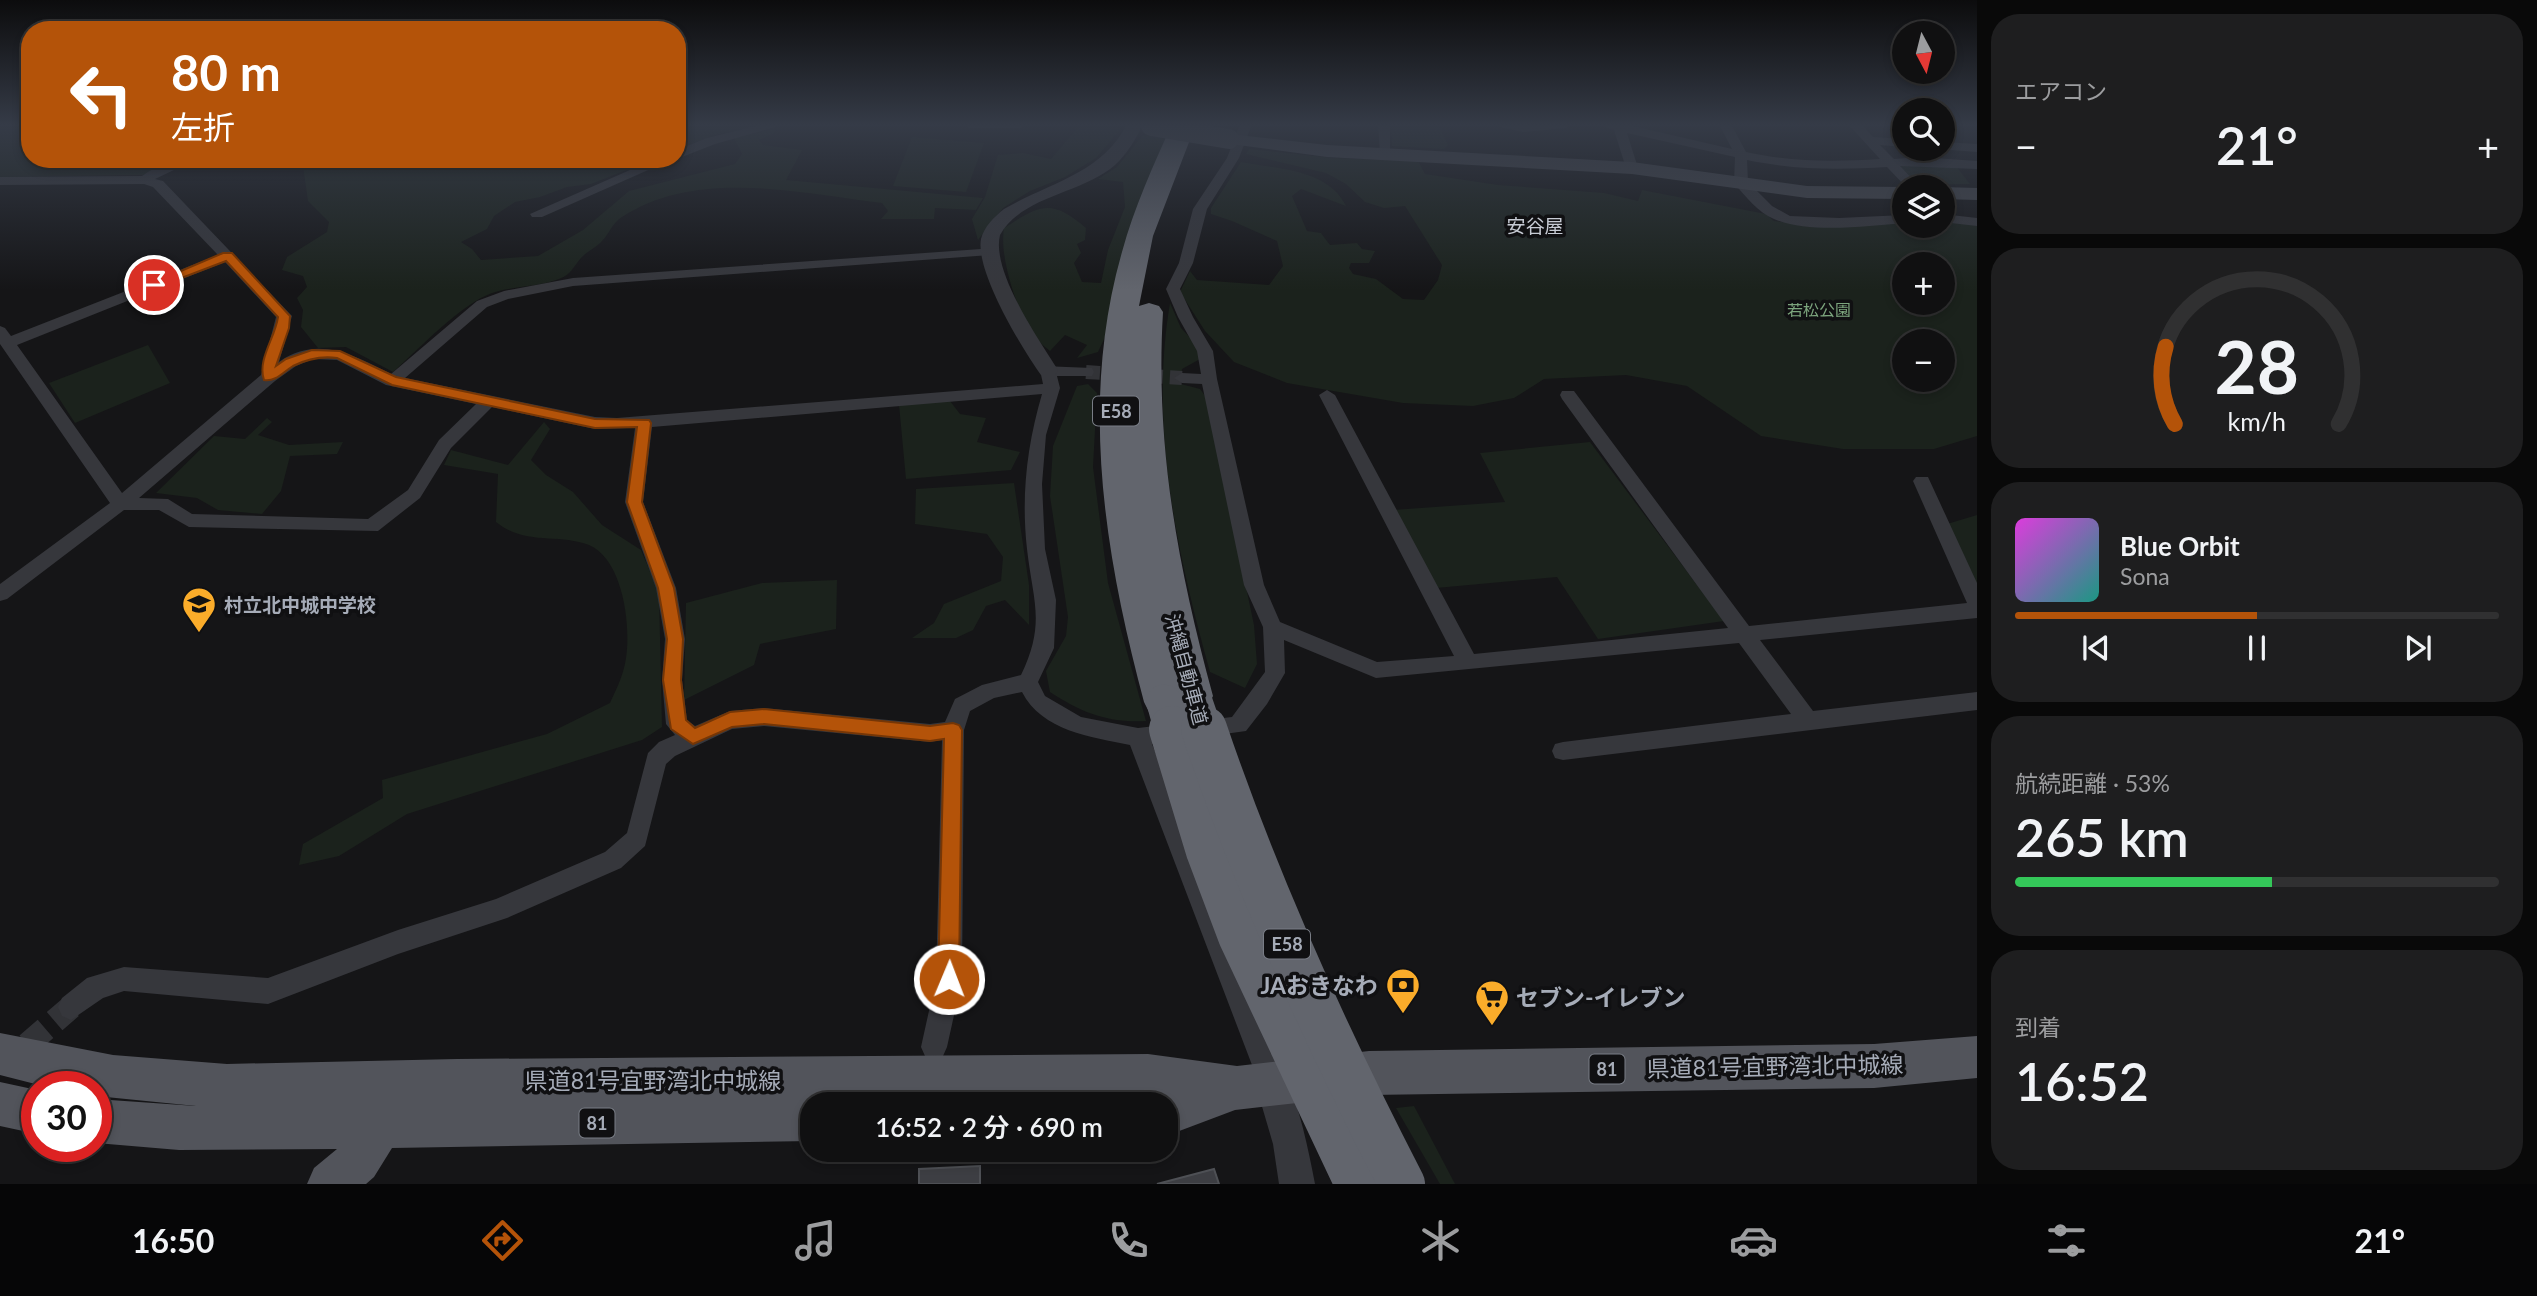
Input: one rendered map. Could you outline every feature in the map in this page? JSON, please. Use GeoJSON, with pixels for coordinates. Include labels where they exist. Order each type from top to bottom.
{"type":"FeatureCollection","features":[{"type":"Feature","properties":{"kind":"highway","name":"沖縄自動車道"},"geometry":{"type":"LineString","coordinates":[[1160,179],[1135,255],[1120,336],[1117,473],[1136,597],[1165,712],[1227,900],[1270,1001],[1358,1184]]}},
{"type":"Feature","properties":{"kind":"highway","name":"沖縄自動車道"},"geometry":{"type":"LineString","coordinates":[[1191,179],[1178,195],[1158,257],[1150,303],[1144,390],[1152,510],[1168,597],[1165,712],[1220,781],[1303,984],[1402,1184]]}},
{"type":"Feature","properties":{"kind":"main road"},"geometry":{"type":"LineString","coordinates":[[1714,179],[1807,192],[1854,195],[1892,193]]}},
{"type":"Feature","properties":{"kind":"main road"},"geometry":{"type":"LineString","coordinates":[[1955,193],[1977,194]]}},
{"type":"Feature","properties":{"kind":"main road","name":"81"},"geometry":{"type":"LineString","coordinates":[[0,1054],[71,1071],[179,1085],[347,1086],[404,1083]]}},
{"type":"Feature","properties":{"kind":"main road","name":"県道81号宜野湾北中城線"},"geometry":{"type":"LineString","coordinates":[[1178,1110],[1255,1087],[1369,1073],[1874,1066],[1977,1057]]}},
{"type":"Feature","properties":{"kind":"main road","name":"県道81号宜野湾北中城線"},"geometry":{"type":"LineString","coordinates":[[404,1083],[1148,1076],[1255,1087]]}},
{"type":"Feature","properties":{"kind":"main road"},"geometry":{"type":"LineString","coordinates":[[330,1184],[358,1161],[382,1126],[404,1083]]}},
{"type":"Feature","properties":{"kind":"main road"},"geometry":{"type":"LineString","coordinates":[[0,1104],[21,1109]]}},
{"type":"Feature","properties":{"kind":"main road","name":"県道81号宜野湾北中城線"},"geometry":{"type":"LineString","coordinates":[[382,1126],[800,1119]]}},
{"type":"Feature","properties":{"kind":"main road","name":"81"},"geometry":{"type":"LineString","coordinates":[[112,1122],[179,1128],[382,1126]]}},
{"type":"Feature","properties":{"kind":"street"},"geometry":{"type":"LineString","coordinates":[[537,214],[619,179]]}},
{"type":"Feature","properties":{"kind":"street"},"geometry":{"type":"LineString","coordinates":[[1027,682],[1044,648],[1046,600],[1036,549],[1033,484],[1038,435],[1050,379],[1026,341],[1005,295],[990,251],[990,235],[1000,219],[1076,179]]}},
{"type":"Feature","properties":{"kind":"street"},"geometry":{"type":"LineString","coordinates":[[1027,682],[1038,702],[1077,725],[1165,712],[1238,725],[1260,698],[1275,673],[1273,627],[1254,584],[1209,379],[1210,364],[1205,346],[1190,325],[1173,289],[1186,263],[1199,209],[1219,179]]}},
{"type":"Feature","properties":{"kind":"street"},"geometry":{"type":"LineString","coordinates":[[1741,179],[1741,183],[1760,203],[1779,217],[1793,220],[1892,219]]}},
{"type":"Feature","properties":{"kind":"street"},"geometry":{"type":"LineString","coordinates":[[0,181],[145,180],[158,184],[284,316],[283,328],[269,363],[269,377]]}},
{"type":"Feature","properties":{"kind":"street"},"geometry":{"type":"LineString","coordinates":[[1955,219],[1977,222]]}},
{"type":"Feature","properties":{"kind":"street"},"geometry":{"type":"LineString","coordinates":[[392,381],[482,304],[504,295],[573,282],[876,262],[990,251]]}},
{"type":"Feature","properties":{"kind":"street"},"geometry":{"type":"LineString","coordinates":[[120,504],[4,337],[228,256]]}},
{"type":"Feature","properties":{"kind":"street"},"geometry":{"type":"LineString","coordinates":[[0,594],[120,504],[269,377],[290,362],[312,354],[340,355],[392,381],[595,423],[644,423],[1050,379],[1086,372]]}},
{"type":"Feature","properties":{"kind":"street"},"geometry":{"type":"LineString","coordinates":[[1182,378],[1209,379]]}},
{"type":"Feature","properties":{"kind":"street"},"geometry":{"type":"LineString","coordinates":[[1327,395],[1468,663]]}},
{"type":"Feature","properties":{"kind":"street"},"geometry":{"type":"LineString","coordinates":[[1568,395],[1808,721]]}},
{"type":"Feature","properties":{"kind":"street"},"geometry":{"type":"LineString","coordinates":[[120,504],[162,504],[189,520],[372,526],[414,494],[445,444],[488,401]]}},
{"type":"Feature","properties":{"kind":"street"},"geometry":{"type":"LineString","coordinates":[[644,423],[634,502],[666,588],[675,639],[672,680],[677,724],[693,737]]}},
{"type":"Feature","properties":{"kind":"street"},"geometry":{"type":"LineString","coordinates":[[1273,627],[1376,670],[1468,663],[1977,608],[1923,481]]}},
{"type":"Feature","properties":{"kind":"street"},"geometry":{"type":"LineString","coordinates":[[934,1047],[949,979],[953,730],[962,705],[989,691],[1027,682]]}},
{"type":"Feature","properties":{"kind":"street"},"geometry":{"type":"LineString","coordinates":[[1563,751],[1977,701]]}},
{"type":"Feature","properties":{"kind":"street"},"geometry":{"type":"LineString","coordinates":[[1165,712],[1255,1087],[1290,1144],[1297,1184]]}},
{"type":"Feature","properties":{"kind":"street"},"geometry":{"type":"LineString","coordinates":[[71,1007],[96,987],[124,979],[268,991],[398,942],[512,905],[613,860],[637,839],[656,760],[667,749],[730,720],[764,717],[930,733],[953,730]]}},
{"type":"Feature","properties":{"kind":"green space"},"geometry":{"type":"Polygon","coordinates":[[[305,179],[603,179],[515,202],[494,216],[487,229],[461,242],[472,249],[481,260],[538,256],[583,230],[629,191],[675,179],[786,179],[983,198],[976,210],[935,208],[934,219],[881,219],[888,211],[882,203],[783,190],[715,188],[651,202],[619,219],[602,241],[583,256],[567,275],[551,282],[492,293],[480,299],[454,317],[393,372],[346,347],[318,348],[301,327],[303,310],[297,298],[307,287],[303,276],[282,270],[287,257],[327,232],[329,222],[308,201],[305,179]]]}},
{"type":"Feature","properties":{"kind":"green space"},"geometry":{"type":"Polygon","coordinates":[[[896,179],[971,179],[966,192],[893,186],[896,179]]]}},
{"type":"Feature","properties":{"kind":"green space"},"geometry":{"type":"Polygon","coordinates":[[[990,179],[1059,179],[1030,191],[1003,208],[978,240],[972,219],[985,197],[990,179]]]}},
{"type":"Feature","properties":{"kind":"green space"},"geometry":{"type":"Polygon","coordinates":[[[1100,179],[1151,179],[1122,256],[1105,337],[1098,352],[1077,358],[1087,345],[1065,335],[1050,351],[1031,332],[1020,309],[1006,267],[1004,228],[1027,214],[1045,208],[1074,218],[1086,228],[1085,240],[1077,244],[1081,253],[1074,263],[1082,282],[1101,283],[1108,250],[1125,207],[1123,182],[1100,179]]]}},
{"type":"Feature","properties":{"kind":"green space","name":"若松公園"},"geometry":{"type":"Polygon","coordinates":[[[1230,179],[1317,179],[1327,184],[1346,206],[1301,189],[1292,196],[1307,231],[1321,233],[1330,245],[1357,243],[1362,249],[1375,251],[1369,263],[1351,263],[1349,268],[1353,274],[1376,279],[1403,299],[1424,300],[1438,280],[1442,265],[1405,206],[1384,208],[1365,202],[1337,179],[1460,179],[1604,193],[1638,201],[1642,190],[1766,214],[1774,221],[1797,224],[1892,220],[1892,238],[1955,238],[1955,221],[1977,224],[1977,436],[1934,449],[1843,449],[1761,436],[1687,386],[1626,375],[1544,379],[1514,398],[1473,406],[1403,403],[1287,383],[1234,362],[1205,331],[1180,292],[1190,271],[1197,280],[1269,285],[1283,266],[1277,241],[1211,214],[1211,208],[1230,179]]]}},
{"type":"Feature","properties":{"kind":"green space"},"geometry":{"type":"Polygon","coordinates":[[[1955,179],[1966,179],[1970,184],[1955,184],[1955,179]]]}},
{"type":"Feature","properties":{"kind":"green space"},"geometry":{"type":"Polygon","coordinates":[[[1170,303],[1181,328],[1195,343],[1200,359],[1182,369],[1181,384],[1200,389],[1206,397],[1254,625],[1257,664],[1245,688],[1210,672],[1177,536],[1165,443],[1163,396],[1164,350],[1170,303]]]}},
{"type":"Feature","properties":{"kind":"green space"},"geometry":{"type":"Polygon","coordinates":[[[148,345],[170,383],[75,423],[49,383],[148,345]]]}},
{"type":"Feature","properties":{"kind":"green space"},"geometry":{"type":"Polygon","coordinates":[[[1088,384],[1097,393],[1093,467],[1108,583],[1146,721],[1107,718],[1073,706],[1050,692],[1046,671],[1066,636],[1068,617],[1050,496],[1053,446],[1077,386],[1088,384]]]}},
{"type":"Feature","properties":{"kind":"green space"},"geometry":{"type":"Polygon","coordinates":[[[950,401],[960,414],[986,418],[977,442],[1020,452],[1011,470],[906,479],[899,405],[950,401]]]}},
{"type":"Feature","properties":{"kind":"green space"},"geometry":{"type":"Polygon","coordinates":[[[267,418],[272,422],[258,435],[289,445],[343,442],[337,454],[290,456],[281,491],[262,514],[218,510],[197,498],[156,493],[214,436],[245,439],[267,418]]]}},
{"type":"Feature","properties":{"kind":"green space"},"geometry":{"type":"Polygon","coordinates":[[[544,422],[550,429],[531,460],[546,475],[573,492],[602,525],[641,550],[659,593],[662,727],[642,740],[407,814],[339,856],[299,865],[303,844],[383,798],[382,780],[547,734],[610,703],[620,681],[627,654],[623,600],[611,566],[601,553],[589,545],[530,537],[507,529],[496,522],[498,474],[444,465],[451,450],[508,465],[544,422]]]}},
{"type":"Feature","properties":{"kind":"green space"},"geometry":{"type":"Polygon","coordinates":[[[1590,442],[1724,621],[1598,639],[1557,577],[1436,588],[1393,510],[1505,502],[1480,453],[1590,442]]]}},
{"type":"Feature","properties":{"kind":"green space"},"geometry":{"type":"Polygon","coordinates":[[[1014,483],[1029,585],[1029,625],[1005,600],[986,606],[973,630],[956,638],[912,638],[934,623],[944,604],[1001,581],[1003,557],[987,534],[915,524],[916,489],[1014,483]]]}},
{"type":"Feature","properties":{"kind":"green space"},"geometry":{"type":"Polygon","coordinates":[[[1977,515],[1977,591],[1947,524],[1977,515]]]}},
{"type":"Feature","properties":{"kind":"green space"},"geometry":{"type":"Polygon","coordinates":[[[837,580],[836,629],[760,644],[754,665],[684,700],[686,603],[762,583],[837,580]]]}},
{"type":"Feature","properties":{"kind":"green space"},"geometry":{"type":"Polygon","coordinates":[[[1414,1106],[1455,1184],[1440,1184],[1396,1108],[1414,1106]]]}},
{"type":"Feature","properties":{"kind":"building"},"geometry":{"type":"Polygon","coordinates":[[[980,1166],[980,1184],[919,1184],[919,1169],[980,1166]]]}},
{"type":"Feature","properties":{"kind":"building"},"geometry":{"type":"Polygon","coordinates":[[[1214,1169],[1219,1184],[1157,1184],[1214,1169]]]}},
{"type":"Feature","properties":{"kind":"tunnel"},"geometry":{"type":"LineString","coordinates":[[1086,372],[1182,378]]}},
{"type":"Feature","properties":{"kind":"tunnel"},"geometry":{"type":"LineString","coordinates":[[0,1068],[71,1007]]}},
{"type":"Feature","properties":{"kind":"place","name":"村立北中城中学校"},"geometry":{"type":"Point","coordinates":[199,634]}},
{"type":"Feature","properties":{"kind":"place","name":"JAおきなわ"},"geometry":{"type":"Point","coordinates":[1403,1015]}},
{"type":"Feature","properties":{"kind":"place","name":"セブン-イレブン"},"geometry":{"type":"Point","coordinates":[1492,1027]}},
{"type":"Feature","properties":{"kind":"district","name":"安谷屋"},"geometry":{"type":"Point","coordinates":[1535,225]}},
{"type":"Feature","properties":{"kind":"route"},"geometry":{"type":"LineString","coordinates":[[154,285],[228,256],[284,316],[283,328],[269,363],[269,377],[290,362],[312,354],[327,353],[340,355],[392,381],[595,423],[644,423],[634,502],[666,588],[675,639],[672,680],[677,724],[693,737],[730,720],[764,717],[930,733],[953,730],[949,979]]}}]}
